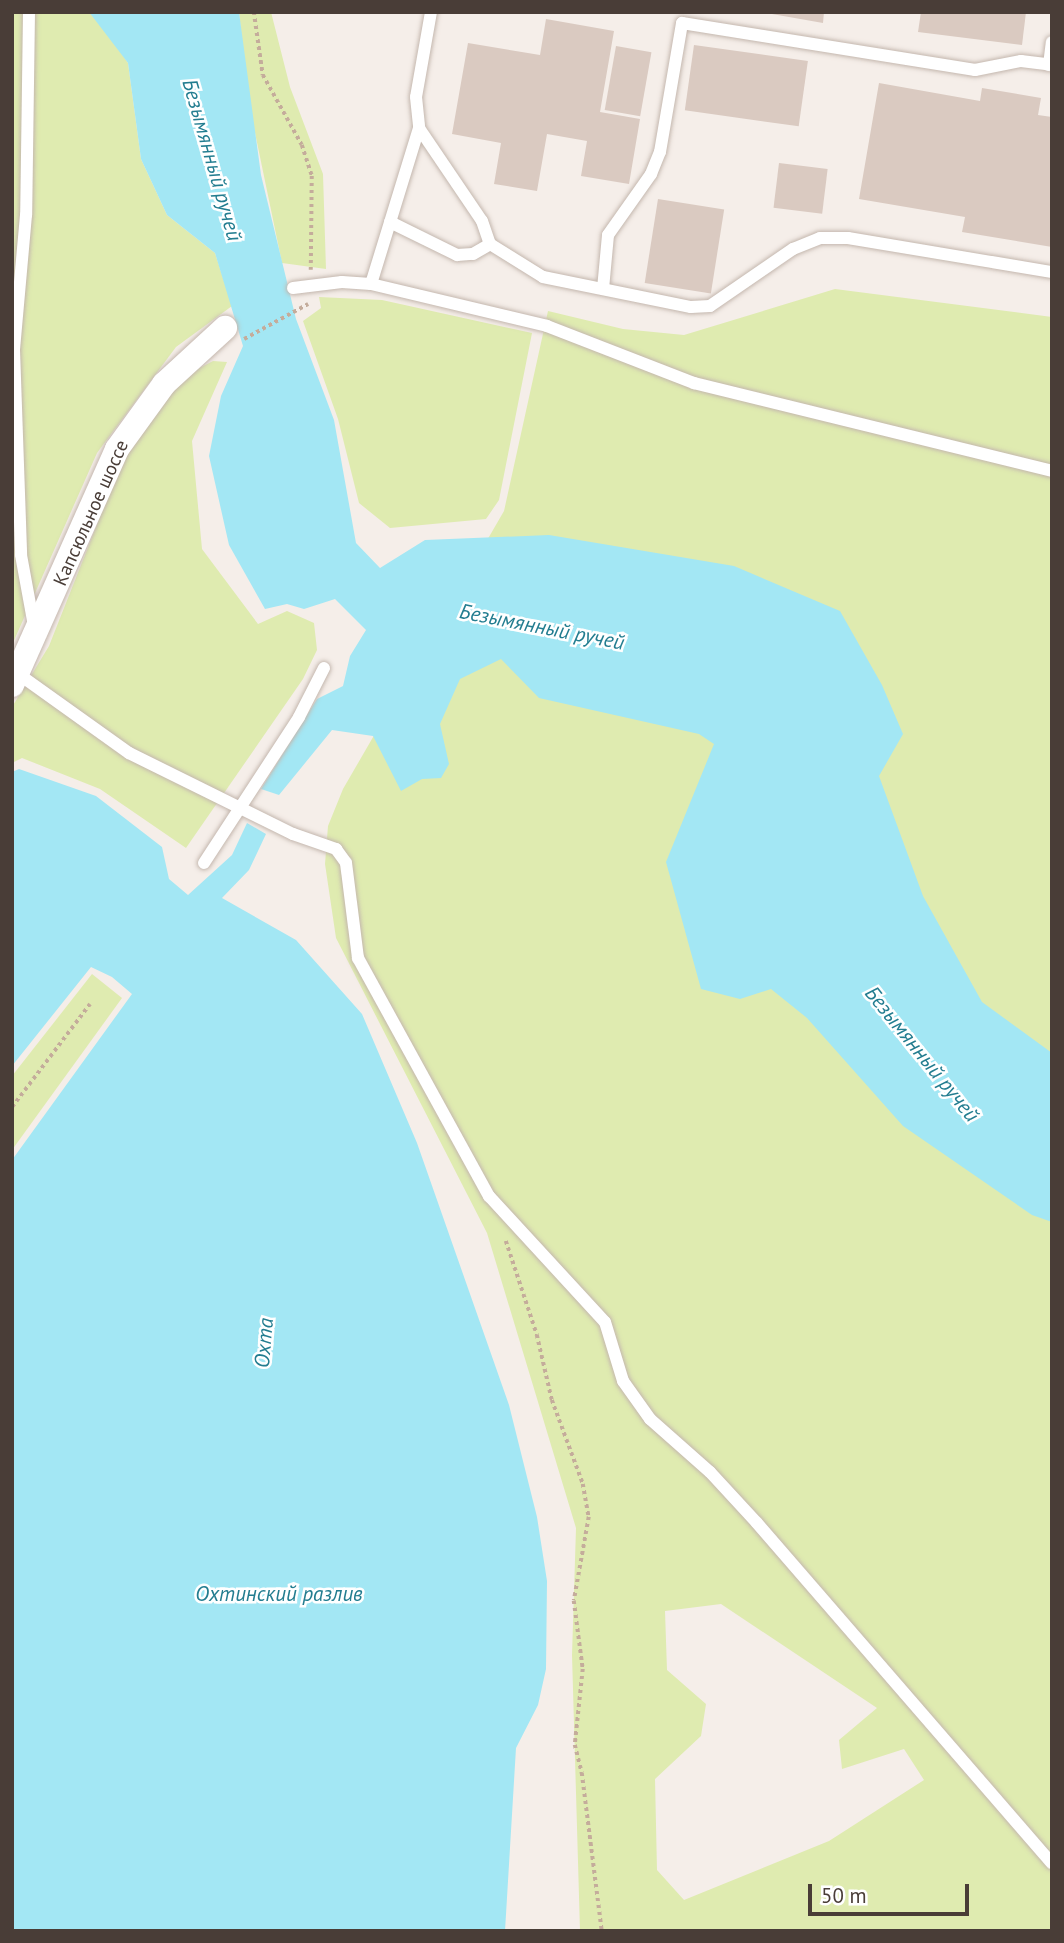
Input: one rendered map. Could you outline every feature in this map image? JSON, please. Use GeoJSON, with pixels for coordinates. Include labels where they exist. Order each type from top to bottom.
{"type":"FeatureCollection","features":[{"type":"Feature","properties":{"kind":"street","name":"Капсюльное шоссе"},"geometry":{"type":"LineString","coordinates":[[16,680],[117,449],[164,384],[233,335]]}},
{"type":"Feature","properties":{"kind":"lane"},"geometry":{"type":"LineString","coordinates":[[29,12],[26,215],[14,350],[21,555],[36,638]]}},
{"type":"Feature","properties":{"kind":"lane"},"geometry":{"type":"LineString","coordinates":[[371,285],[419,128],[416,97],[431,12]]}},
{"type":"Feature","properties":{"kind":"lane"},"geometry":{"type":"LineString","coordinates":[[603,289],[608,235],[651,174],[660,152],[682,23],[975,70],[1021,61],[1050,65],[1052,42]]}},
{"type":"Feature","properties":{"kind":"lane"},"geometry":{"type":"LineString","coordinates":[[419,128],[482,221],[490,244],[543,277],[691,307],[710,306],[793,248],[820,238],[848,238],[1052,272]]}},
{"type":"Feature","properties":{"kind":"lane"},"geometry":{"type":"LineString","coordinates":[[390,222],[457,255],[473,254],[490,244]]}},
{"type":"Feature","properties":{"kind":"lane"},"geometry":{"type":"LineString","coordinates":[[293,288],[371,285],[547,326],[694,383],[1052,471]]}},
{"type":"Feature","properties":{"kind":"lane"},"geometry":{"type":"LineString","coordinates":[[204,863],[242,806],[324,668]]}},
{"type":"Feature","properties":{"kind":"lane"},"geometry":{"type":"LineString","coordinates":[[16,680],[129,753],[242,806],[293,834],[336,849],[346,863],[358,958],[489,1196],[605,1322],[623,1381],[650,1419],[710,1472],[757,1523],[1052,1863]]}},
{"type":"Feature","properties":{"kind":"path"},"geometry":{"type":"LineString","coordinates":[[254,12],[263,75],[302,145],[312,176],[314,254],[307,286]]}},
{"type":"Feature","properties":{"kind":"path"},"geometry":{"type":"LineString","coordinates":[[233,335],[299,309],[310,302]]}},
{"type":"Feature","properties":{"kind":"path"},"geometry":{"type":"LineString","coordinates":[[12,1107],[90,1004]]}},
{"type":"Feature","properties":{"kind":"path"},"geometry":{"type":"LineString","coordinates":[[501,1230],[537,1335],[564,1440],[583,1484],[589,1517],[574,1601],[583,1669],[575,1745],[582,1773],[602,1931]]}},
{"type":"Feature","properties":{"kind":"green space"},"geometry":{"type":"Polygon","coordinates":[[[12,12],[89,12],[100,22],[128,63],[141,159],[167,215],[215,253],[232,306],[176,347],[97,453],[12,645],[12,12]]]}},
{"type":"Feature","properties":{"kind":"green space"},"geometry":{"type":"Polygon","coordinates":[[[239,12],[271,12],[290,87],[323,174],[326,269],[282,263],[248,99],[239,12]]]}},
{"type":"Feature","properties":{"kind":"green space"},"geometry":{"type":"Polygon","coordinates":[[[835,289],[1052,317],[1052,1931],[580,1931],[572,1655],[576,1528],[487,1233],[336,938],[325,864],[328,826],[343,789],[504,511],[548,311],[623,329],[684,335],[835,289]],[[721,1604],[665,1611],[667,1670],[706,1704],[701,1736],[655,1779],[657,1870],[684,1900],[829,1841],[924,1780],[904,1749],[842,1769],[839,1740],[877,1708],[721,1604]]]}},
{"type":"Feature","properties":{"kind":"green space"},"geometry":{"type":"Polygon","coordinates":[[[319,297],[382,300],[532,333],[499,500],[486,519],[390,528],[359,503],[338,419],[303,321],[321,308],[319,297]]]}},
{"type":"Feature","properties":{"kind":"green space"},"geometry":{"type":"Polygon","coordinates":[[[213,361],[227,362],[192,441],[202,549],[258,624],[287,611],[314,623],[317,650],[303,679],[186,848],[100,789],[22,758],[12,763],[12,707],[49,646],[115,479],[142,426],[188,374],[213,361]]]}},
{"type":"Feature","properties":{"kind":"green space"},"geometry":{"type":"Polygon","coordinates":[[[92,974],[122,998],[12,1150],[12,1076],[92,974]]]}},
{"type":"Feature","properties":{"kind":"water","name":"Безымянный ручей"},"geometry":{"type":"Polygon","coordinates":[[[89,12],[239,12],[261,175],[296,319],[334,420],[356,543],[380,568],[425,540],[549,535],[734,566],[840,611],[882,685],[903,734],[879,776],[923,896],[982,1002],[1052,1053],[1052,1222],[1032,1215],[903,1126],[807,1018],[771,989],[740,999],[701,989],[666,862],[714,744],[699,734],[539,698],[501,659],[460,679],[440,724],[449,764],[441,778],[422,779],[401,791],[373,736],[332,730],[279,795],[261,789],[317,699],[343,686],[350,656],[366,630],[335,599],[304,609],[287,604],[265,609],[229,545],[209,456],[221,396],[243,346],[215,253],[167,215],[141,159],[128,63],[89,12]]]}},
{"type":"Feature","properties":{"kind":"water","name":"Охтинский разлив"},"geometry":{"type":"Polygon","coordinates":[[[19,769],[96,796],[162,847],[169,879],[188,895],[232,855],[247,823],[266,834],[249,870],[222,898],[296,940],[362,1014],[417,1143],[509,1405],[537,1517],[547,1581],[546,1669],[538,1705],[516,1748],[505,1931],[12,1931],[12,1160],[132,994],[112,977],[91,967],[12,1066],[12,772],[19,769]]]}},
{"type":"Feature","properties":{"kind":"building"},"geometry":{"type":"Polygon","coordinates":[[[761,12],[824,12],[823,23],[761,12]]]}},
{"type":"Feature","properties":{"kind":"building"},"geometry":{"type":"Polygon","coordinates":[[[921,12],[1026,12],[1022,45],[918,32],[921,12]]]}},
{"type":"Feature","properties":{"kind":"building"},"geometry":{"type":"Polygon","coordinates":[[[546,19],[614,31],[600,112],[640,119],[629,184],[581,176],[587,141],[547,134],[537,191],[494,184],[501,143],[452,134],[468,43],[540,55],[546,19]]]}},
{"type":"Feature","properties":{"kind":"building"},"geometry":{"type":"Polygon","coordinates":[[[694,45],[808,61],[799,126],[685,110],[694,45]]]}},
{"type":"Feature","properties":{"kind":"building"},"geometry":{"type":"Polygon","coordinates":[[[616,46],[651,52],[640,116],[605,110],[616,46]]]}},
{"type":"Feature","properties":{"kind":"building"},"geometry":{"type":"Polygon","coordinates":[[[879,83],[980,101],[982,88],[1041,98],[1038,115],[1052,117],[1052,247],[962,232],[965,217],[859,199],[879,83]]]}},
{"type":"Feature","properties":{"kind":"building"},"geometry":{"type":"Polygon","coordinates":[[[779,163],[828,169],[822,214],[774,208],[779,163]]]}},
{"type":"Feature","properties":{"kind":"building"},"geometry":{"type":"Polygon","coordinates":[[[658,199],[724,209],[711,293],[645,283],[658,199]]]}},
{"type":"Feature","properties":{"kind":"water label","name":"Охта"},"geometry":{"type":"Point","coordinates":[264,1343]}}]}
